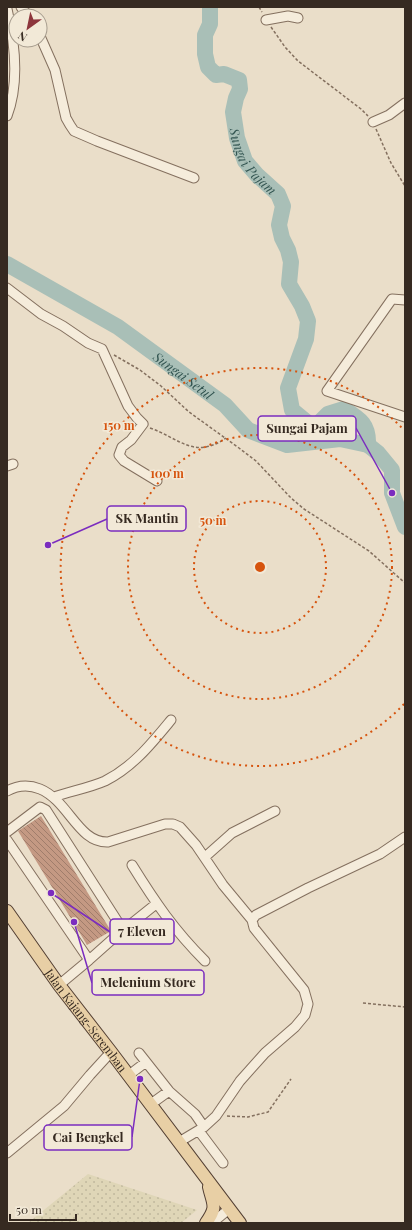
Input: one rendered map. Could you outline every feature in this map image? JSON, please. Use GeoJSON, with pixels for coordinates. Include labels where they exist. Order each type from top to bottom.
{"type":"FeatureCollection","features":[{"type":"Feature","properties":{"kind":"main road","name":"Jalan Kajang-Seremban"},"geometry":{"type":"LineString","coordinates":[[7,910],[59,985],[151,1104],[229,1209],[236,1222]]}},
{"type":"Feature","properties":{"kind":"main road"},"geometry":{"type":"LineString","coordinates":[[206,1223],[212,1214],[214,1207],[209,1188],[210,1183]]}},
{"type":"Feature","properties":{"kind":"street"},"geometry":{"type":"LineString","coordinates":[[7,9],[12,28],[14,56],[14,88],[7,116]]}},
{"type":"Feature","properties":{"kind":"street"},"geometry":{"type":"LineString","coordinates":[[266,20],[288,16],[298,18]]}},
{"type":"Feature","properties":{"kind":"street"},"geometry":{"type":"LineString","coordinates":[[45,48],[54,70],[66,118],[74,131],[91,139],[194,178]]}},
{"type":"Feature","properties":{"kind":"street"},"geometry":{"type":"LineString","coordinates":[[373,122],[389,115],[405,103]]}},
{"type":"Feature","properties":{"kind":"street"},"geometry":{"type":"LineString","coordinates":[[7,288],[41,314],[63,326],[88,343],[102,349],[128,406],[143,424],[131,440],[122,447],[119,455],[124,461],[157,481]]}},
{"type":"Feature","properties":{"kind":"street"},"geometry":{"type":"LineString","coordinates":[[405,300],[392,300],[326,391],[405,417]]}},
{"type":"Feature","properties":{"kind":"street"},"geometry":{"type":"LineString","coordinates":[[54,797],[105,780],[121,771],[137,759],[151,745],[171,720]]}},
{"type":"Feature","properties":{"kind":"street"},"geometry":{"type":"LineString","coordinates":[[7,791],[22,785],[32,786],[54,797],[84,832],[92,839],[100,843],[108,842],[165,824],[173,824],[180,828],[196,845],[223,885],[252,920],[254,928],[304,990],[308,1004],[305,1015],[295,1027],[265,1053],[240,1081],[216,1116],[201,1129],[179,1142]]}},
{"type":"Feature","properties":{"kind":"street"},"geometry":{"type":"LineString","coordinates":[[7,832],[40,807],[46,810],[123,930]]}},
{"type":"Feature","properties":{"kind":"street"},"geometry":{"type":"LineString","coordinates":[[205,857],[232,834],[275,811]]}},
{"type":"Feature","properties":{"kind":"street"},"geometry":{"type":"LineString","coordinates":[[252,920],[256,915],[380,854],[405,837]]}},
{"type":"Feature","properties":{"kind":"street"},"geometry":{"type":"LineString","coordinates":[[7,840],[89,960]]}},
{"type":"Feature","properties":{"kind":"street"},"geometry":{"type":"LineString","coordinates":[[132,865],[156,904],[187,943],[205,961]]}},
{"type":"Feature","properties":{"kind":"street"},"geometry":{"type":"LineString","coordinates":[[59,985],[156,904]]}},
{"type":"Feature","properties":{"kind":"street"},"geometry":{"type":"LineString","coordinates":[[7,1153],[64,1106],[111,1052]]}},
{"type":"Feature","properties":{"kind":"street"},"geometry":{"type":"LineString","coordinates":[[139,1053],[169,1091],[195,1114],[201,1129],[223,1163]]}},
{"type":"Feature","properties":{"kind":"street"},"geometry":{"type":"LineString","coordinates":[[129,1075],[146,1062]]}},
{"type":"Feature","properties":{"kind":"street"},"geometry":{"type":"LineString","coordinates":[[151,1104],[169,1091]]}},
{"type":"Feature","properties":{"kind":"street"},"geometry":{"type":"LineString","coordinates":[[212,1223],[229,1209]]}},
{"type":"Feature","properties":{"kind":"path"},"geometry":{"type":"LineString","coordinates":[[259,7],[266,20],[285,47],[298,61],[361,109],[373,122],[391,163],[405,186]]}},
{"type":"Feature","properties":{"kind":"path"},"geometry":{"type":"LineString","coordinates":[[102,349],[140,370],[161,386],[189,412],[256,461],[291,498],[304,509],[369,551],[405,583]]}},
{"type":"Feature","properties":{"kind":"path"},"geometry":{"type":"LineString","coordinates":[[143,424],[160,431],[186,446],[200,448],[226,438]]}},
{"type":"Feature","properties":{"kind":"path"},"geometry":{"type":"LineString","coordinates":[[363,1004],[405,1007]]}},
{"type":"Feature","properties":{"kind":"path"},"geometry":{"type":"LineString","coordinates":[[216,1116],[248,1117],[268,1112],[291,1079]]}},
{"type":"Feature","properties":{"kind":"shaded area"},"geometry":{"type":"Polygon","coordinates":[[[88,1174],[197,1210],[181,1223],[28,1223],[88,1174]]]}},
{"type":"Feature","properties":{"kind":"building"},"geometry":{"type":"Polygon","coordinates":[[[41,816],[111,931],[87,945],[18,831],[41,816]]]}},
{"type":"Feature","properties":{"kind":"waterway","name":"Sungai Pajam"},"geometry":{"type":"LineString","coordinates":[[210,7],[210,24],[205,35],[205,54],[208,67],[216,75],[224,74],[239,80],[240,89],[236,98],[233,112],[237,138],[245,161],[257,175],[278,194],[283,206],[279,225],[291,262],[289,284],[302,306],[308,321],[306,339],[288,388],[292,410],[309,424],[318,424],[328,414],[344,409],[359,419],[365,427],[368,445]]}},
{"type":"Feature","properties":{"kind":"waterway","name":"Sungai Setul"},"geometry":{"type":"LineString","coordinates":[[7,264],[118,327],[225,405],[248,430],[287,445],[340,439],[368,445],[378,453],[392,470],[392,493],[405,527]]}},
{"type":"Feature","properties":{"kind":"place","name":"Sungai Pajam"},"geometry":{"type":"Point","coordinates":[392,493]}},
{"type":"Feature","properties":{"kind":"place","name":"SK Mantin"},"geometry":{"type":"Point","coordinates":[48,545]}},
{"type":"Feature","properties":{"kind":"place","name":"7 Eleven"},"geometry":{"type":"Point","coordinates":[51,893]}},
{"type":"Feature","properties":{"kind":"place","name":"Melenium Store"},"geometry":{"type":"Point","coordinates":[74,922]}},
{"type":"Feature","properties":{"kind":"place","name":"Cai Bengkel"},"geometry":{"type":"Point","coordinates":[140,1079]}}]}
